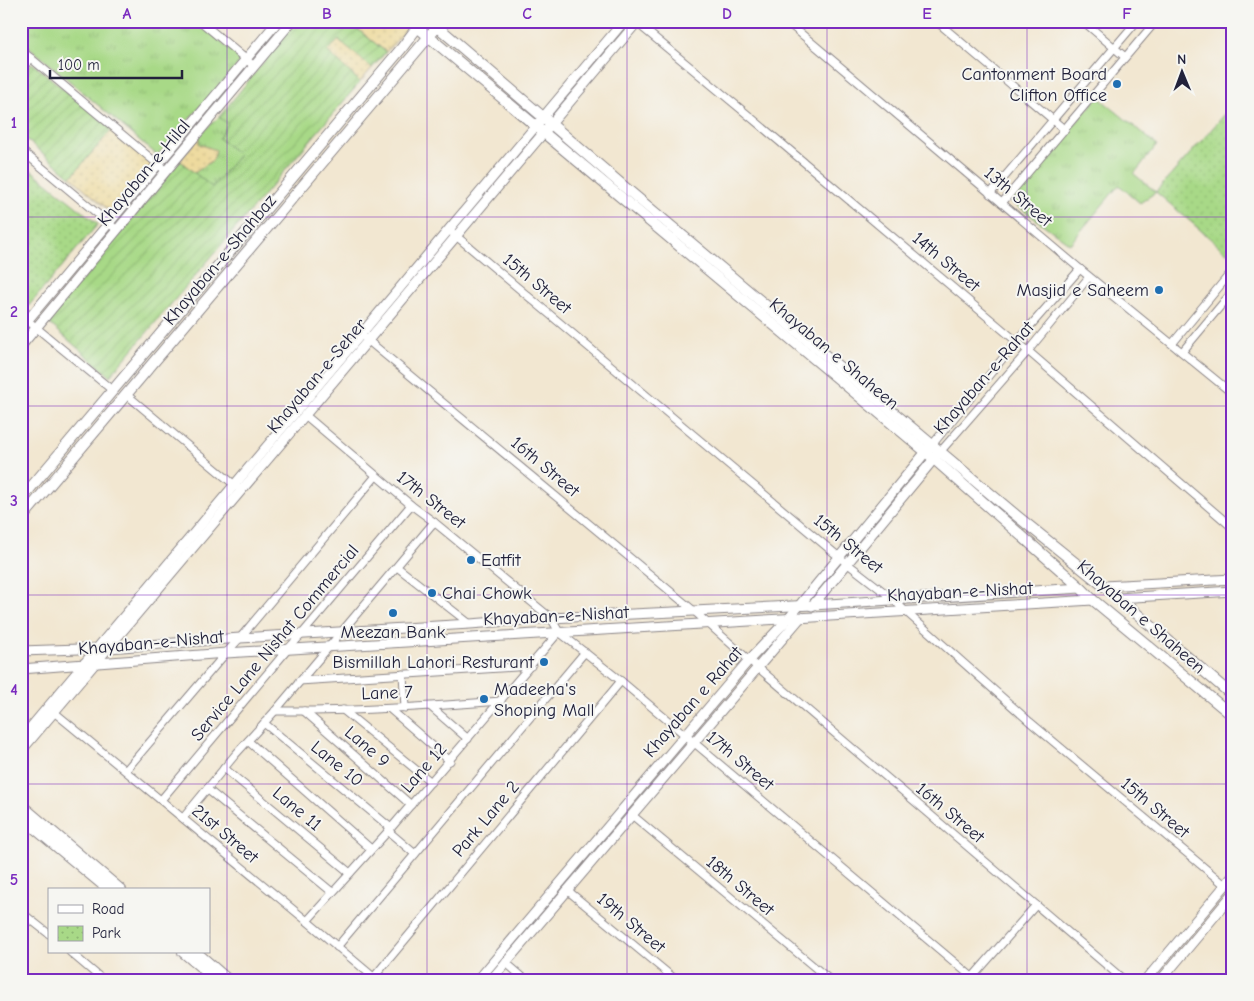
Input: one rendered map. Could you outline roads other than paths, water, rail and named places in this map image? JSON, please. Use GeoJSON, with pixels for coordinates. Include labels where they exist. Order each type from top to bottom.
{"type":"FeatureCollection","features":[{"type":"Feature","properties":{"kind":"main road","name":"Khayaban e Shaheen"},"geometry":{"type":"LineString","coordinates":[[416,23],[429,38],[540,130],[933,452],[1104,586],[1233,696]]}},
{"type":"Feature","properties":{"kind":"main road","name":"Khayaban-e-Shahbaz"},"geometry":{"type":"LineString","coordinates":[[21,499],[401,48],[416,23]]}},
{"type":"Feature","properties":{"kind":"main road","name":"Khayaban e Shaheen"},"geometry":{"type":"LineString","coordinates":[[437,23],[547,121],[933,452],[1093,600],[1233,716]]}},
{"type":"Feature","properties":{"kind":"main road","name":"Khayaban-e-Shahbaz"},"geometry":{"type":"LineString","coordinates":[[21,519],[429,38],[437,23]]}},
{"type":"Feature","properties":{"kind":"main road"},"geometry":{"type":"LineString","coordinates":[[21,806],[120,888]]}},
{"type":"Feature","properties":{"kind":"main road"},"geometry":{"type":"LineString","coordinates":[[21,816],[107,888]]}},
{"type":"Feature","properties":{"kind":"main road"},"geometry":{"type":"LineString","coordinates":[[185,954],[216,980]]}},
{"type":"Feature","properties":{"kind":"main road"},"geometry":{"type":"LineString","coordinates":[[198,954],[228,980]]}},
{"type":"Feature","properties":{"kind":"street"},"geometry":{"type":"LineString","coordinates":[[200,21],[254,66]]}},
{"type":"Feature","properties":{"kind":"street"},"geometry":{"type":"LineString","coordinates":[[21,328],[278,21]]}},
{"type":"Feature","properties":{"kind":"street","name":"Khayaban-e-Hilal"},"geometry":{"type":"LineString","coordinates":[[21,346],[292,21]]}},
{"type":"Feature","properties":{"kind":"street","name":"13th Street"},"geometry":{"type":"LineString","coordinates":[[786,21],[1089,277],[1233,394]]}},
{"type":"Feature","properties":{"kind":"street"},"geometry":{"type":"LineString","coordinates":[[936,21],[1065,130]]}},
{"type":"Feature","properties":{"kind":"street"},"geometry":{"type":"LineString","coordinates":[[1084,21],[1125,57]]}},
{"type":"Feature","properties":{"kind":"street"},"geometry":{"type":"LineString","coordinates":[[990,194],[1136,21]]}},
{"type":"Feature","properties":{"kind":"street"},"geometry":{"type":"LineString","coordinates":[[1002,203],[1156,21]]}},
{"type":"Feature","properties":{"kind":"street","name":"Khayaban-e-Seher"},"geometry":{"type":"LineString","coordinates":[[547,121],[637,22]]}},
{"type":"Feature","properties":{"kind":"street","name":"14th Street"},"geometry":{"type":"LineString","coordinates":[[637,22],[1017,341],[1233,528]]}},
{"type":"Feature","properties":{"kind":"street"},"geometry":{"type":"LineString","coordinates":[[620,23],[629,32]]}},
{"type":"Feature","properties":{"kind":"street","name":"Khayaban-e-Seher"},"geometry":{"type":"LineString","coordinates":[[21,751],[364,337],[540,130],[620,23]]}},
{"type":"Feature","properties":{"kind":"street"},"geometry":{"type":"LineString","coordinates":[[21,50],[166,171]]}},
{"type":"Feature","properties":{"kind":"street"},"geometry":{"type":"LineString","coordinates":[[21,70],[31,58]]}},
{"type":"Feature","properties":{"kind":"street"},"geometry":{"type":"LineString","coordinates":[[21,150],[117,230]]}},
{"type":"Feature","properties":{"kind":"street","name":"15th Street"},"geometry":{"type":"LineString","coordinates":[[452,233],[839,557],[893,599],[1030,722],[1225,885]]}},
{"type":"Feature","properties":{"kind":"street","name":"Khayaban-e-Rahat"},"geometry":{"type":"LineString","coordinates":[[933,452],[1017,341],[1080,269]]}},
{"type":"Feature","properties":{"kind":"street"},"geometry":{"type":"LineString","coordinates":[[1172,344],[1232,270]]}},
{"type":"Feature","properties":{"kind":"street","name":"Khayaban-e-Rahat"},"geometry":{"type":"LineString","coordinates":[[933,452],[1028,351],[1089,277]]}},
{"type":"Feature","properties":{"kind":"street"},"geometry":{"type":"LineString","coordinates":[[1182,352],[1233,291]]}},
{"type":"Feature","properties":{"kind":"street"},"geometry":{"type":"LineString","coordinates":[[28,320],[112,390]]}},
{"type":"Feature","properties":{"kind":"street","name":"Khayaban-e-Seher"},"geometry":{"type":"LineString","coordinates":[[21,739],[238,488],[305,415],[364,337]]}},
{"type":"Feature","properties":{"kind":"street","name":"16th Street"},"geometry":{"type":"LineString","coordinates":[[364,337],[694,611],[1124,980]]}},
{"type":"Feature","properties":{"kind":"street"},"geometry":{"type":"LineString","coordinates":[[127,395],[238,488]]}},
{"type":"Feature","properties":{"kind":"street","name":"17th Street"},"geometry":{"type":"LineString","coordinates":[[305,415],[411,505],[551,618],[559,632],[686,735],[971,978]]}},
{"type":"Feature","properties":{"kind":"street","name":"Khayaban e Rahat"},"geometry":{"type":"LineString","coordinates":[[478,980],[749,660],[800,606],[839,557],[933,452]]}},
{"type":"Feature","properties":{"kind":"street","name":"Khayaban e Rahat"},"geometry":{"type":"LineString","coordinates":[[491,980],[848,564],[933,452]]}},
{"type":"Feature","properties":{"kind":"street"},"geometry":{"type":"LineString","coordinates":[[126,770],[376,476]]}},
{"type":"Feature","properties":{"kind":"street","name":"Service Lane Nishat Commercial"},"geometry":{"type":"LineString","coordinates":[[162,800],[411,505]]}},
{"type":"Feature","properties":{"kind":"street"},"geometry":{"type":"LineString","coordinates":[[183,818],[434,522]]}},
{"type":"Feature","properties":{"kind":"street"},"geometry":{"type":"LineString","coordinates":[[397,566],[470,624]]}},
{"type":"Feature","properties":{"kind":"street"},"geometry":{"type":"LineString","coordinates":[[1104,586],[1233,578]]}},
{"type":"Feature","properties":{"kind":"street","name":"Khayaban-e-Nishat"},"geometry":{"type":"LineString","coordinates":[[21,651],[108,648],[551,618],[800,606],[1081,588]]}},
{"type":"Feature","properties":{"kind":"street"},"geometry":{"type":"LineString","coordinates":[[1118,598],[1233,592]]}},
{"type":"Feature","properties":{"kind":"street","name":"Khayaban-e-Nishat"},"geometry":{"type":"LineString","coordinates":[[21,669],[328,646],[1093,600]]}},
{"type":"Feature","properties":{"kind":"street","name":"Lane 12"},"geometry":{"type":"LineString","coordinates":[[307,921],[411,806],[559,632]]}},
{"type":"Feature","properties":{"kind":"street"},"geometry":{"type":"LineString","coordinates":[[337,947],[585,652]]}},
{"type":"Feature","properties":{"kind":"street"},"geometry":{"type":"LineString","coordinates":[[299,681],[531,666]]}},
{"type":"Feature","properties":{"kind":"street"},"geometry":{"type":"LineString","coordinates":[[403,674],[404,708]]}},
{"type":"Feature","properties":{"kind":"street","name":"Park Lane 2"},"geometry":{"type":"LineString","coordinates":[[375,979],[621,681]]}},
{"type":"Feature","properties":{"kind":"street","name":"Lane 7"},"geometry":{"type":"LineString","coordinates":[[275,710],[390,709],[501,701]]}},
{"type":"Feature","properties":{"kind":"street"},"geometry":{"type":"LineString","coordinates":[[431,707],[468,739]]}},
{"type":"Feature","properties":{"kind":"street"},"geometry":{"type":"LineString","coordinates":[[390,709],[450,761]]}},
{"type":"Feature","properties":{"kind":"street"},"geometry":{"type":"LineString","coordinates":[[343,710],[430,782]]}},
{"type":"Feature","properties":{"kind":"street","name":"Lane 9"},"geometry":{"type":"LineString","coordinates":[[304,711],[411,806]]}},
{"type":"Feature","properties":{"kind":"street","name":"21st Street"},"geometry":{"type":"LineString","coordinates":[[54,712],[375,979]]}},
{"type":"Feature","properties":{"kind":"street","name":"Lane 10"},"geometry":{"type":"LineString","coordinates":[[264,723],[390,830],[415,854]]}},
{"type":"Feature","properties":{"kind":"street"},"geometry":{"type":"LineString","coordinates":[[248,741],[371,849]]}},
{"type":"Feature","properties":{"kind":"street","name":"Lane 11"},"geometry":{"type":"LineString","coordinates":[[224,768],[350,872]]}},
{"type":"Feature","properties":{"kind":"street"},"geometry":{"type":"LineString","coordinates":[[207,789],[332,892]]}},
{"type":"Feature","properties":{"kind":"street","name":"18th Street"},"geometry":{"type":"LineString","coordinates":[[632,815],[830,980]]}},
{"type":"Feature","properties":{"kind":"street"},"geometry":{"type":"LineString","coordinates":[[1146,980],[1233,876]]}},
{"type":"Feature","properties":{"kind":"street","name":"19th Street"},"geometry":{"type":"LineString","coordinates":[[567,890],[676,980]]}},
{"type":"Feature","properties":{"kind":"street"},"geometry":{"type":"LineString","coordinates":[[1161,980],[1233,894]]}},
{"type":"Feature","properties":{"kind":"street"},"geometry":{"type":"LineString","coordinates":[[971,978],[1036,905]]}},
{"type":"Feature","properties":{"kind":"street"},"geometry":{"type":"LineString","coordinates":[[21,912],[48,933]]}},
{"type":"Feature","properties":{"kind":"street"},"geometry":{"type":"LineString","coordinates":[[1179,941],[1188,948]]}},
{"type":"Feature","properties":{"kind":"street"},"geometry":{"type":"LineString","coordinates":[[72,954],[103,980]]}},
{"type":"Feature","properties":{"kind":"street"},"geometry":{"type":"LineString","coordinates":[[505,962],[526,980]]}},
{"type":"Feature","properties":{"kind":"place","name":"Cantonment Board Clifton Office"},"geometry":{"type":"Point","coordinates":[1117,84]}},
{"type":"Feature","properties":{"kind":"place","name":"Masjid e Saheem"},"geometry":{"type":"Point","coordinates":[1159,290]}},
{"type":"Feature","properties":{"kind":"place","name":"Eatfit"},"geometry":{"type":"Point","coordinates":[471,560]}},
{"type":"Feature","properties":{"kind":"place","name":"Chai Chowk"},"geometry":{"type":"Point","coordinates":[432,593]}},
{"type":"Feature","properties":{"kind":"place","name":"Meezan Bank"},"geometry":{"type":"Point","coordinates":[393,613]}},
{"type":"Feature","properties":{"kind":"place","name":"Bismillah Lahori Resturant"},"geometry":{"type":"Point","coordinates":[544,662]}},
{"type":"Feature","properties":{"kind":"place","name":"Madeeha's Shoping Mall"},"geometry":{"type":"Point","coordinates":[484,699]}}]}
